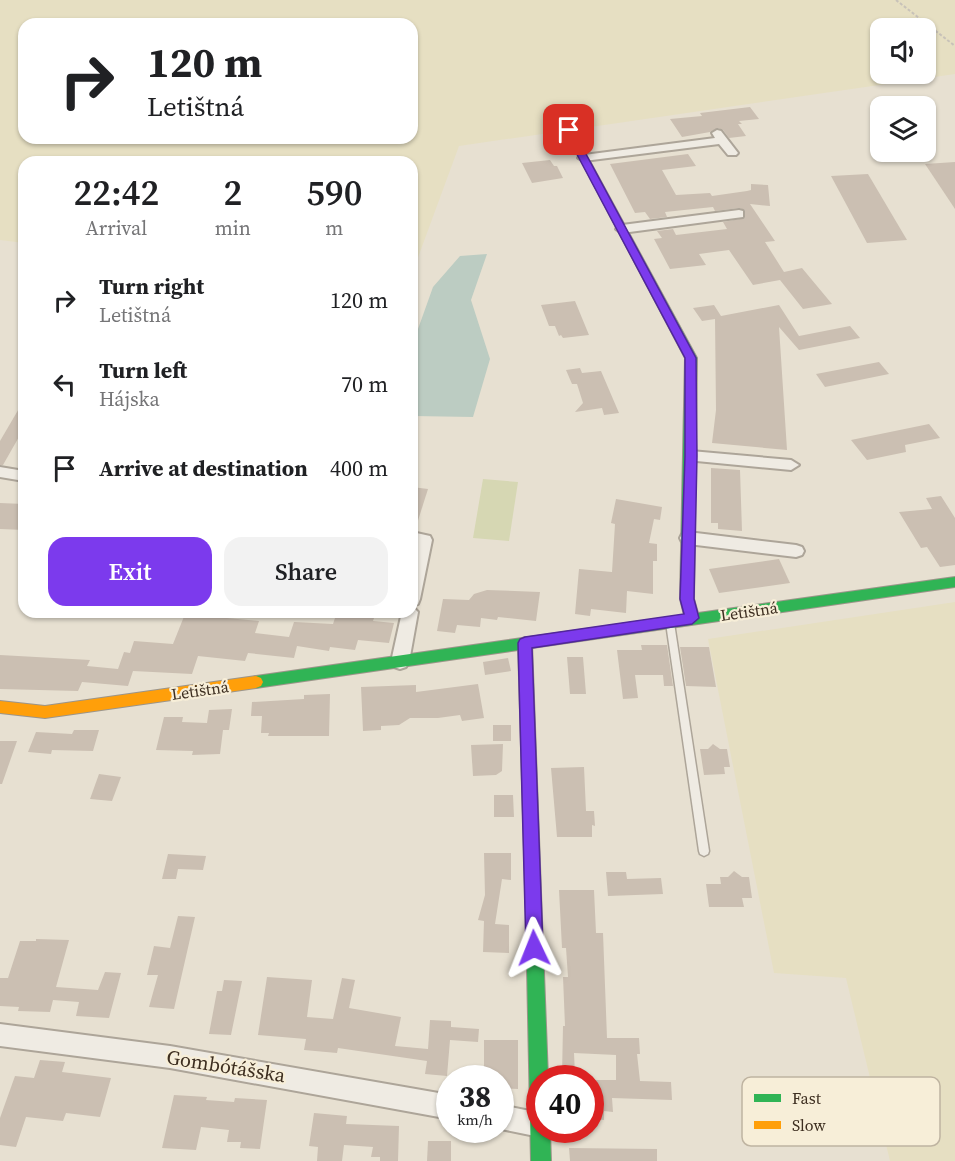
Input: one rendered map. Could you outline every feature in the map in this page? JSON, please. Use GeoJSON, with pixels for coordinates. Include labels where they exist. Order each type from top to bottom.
{"type":"FeatureCollection","features":[{"type":"Feature","properties":{"kind":"street"},"geometry":{"type":"LineString","coordinates":[[569,130],[691,358],[687,599],[692,618]]}},
{"type":"Feature","properties":{"kind":"street"},"geometry":{"type":"LineString","coordinates":[[584,158],[719,136],[732,153]]}},
{"type":"Feature","properties":{"kind":"street"},"geometry":{"type":"LineString","coordinates":[[622,229],[739,214]]}},
{"type":"Feature","properties":{"kind":"street"},"geometry":{"type":"LineString","coordinates":[[691,456],[790,465]]}},
{"type":"Feature","properties":{"kind":"street"},"geometry":{"type":"LineString","coordinates":[[0,472],[18,475]]}},
{"type":"Feature","properties":{"kind":"street"},"geometry":{"type":"LineString","coordinates":[[688,538],[796,551]]}},
{"type":"Feature","properties":{"kind":"street","name":"Letištná"},"geometry":{"type":"LineString","coordinates":[[0,707],[45,712],[955,582]]}},
{"type":"Feature","properties":{"kind":"street"},"geometry":{"type":"LineString","coordinates":[[400,662],[409,618]]}},
{"type":"Feature","properties":{"kind":"street"},"geometry":{"type":"LineString","coordinates":[[525,643],[538,1065]]}},
{"type":"Feature","properties":{"kind":"street","name":"Gombótášska"},"geometry":{"type":"LineString","coordinates":[[0,1035],[260,1070],[436,1104]]}},
{"type":"Feature","properties":{"kind":"street"},"geometry":{"type":"LineString","coordinates":[[540,1143],[541,1161]]}},
{"type":"Feature","properties":{"kind":"lane"},"geometry":{"type":"LineString","coordinates":[[670,622],[704,852]]}},
{"type":"Feature","properties":{"kind":"path"},"geometry":{"type":"LineString","coordinates":[[896,0],[955,46]]}},
{"type":"Feature","properties":{"kind":"shaded area"},"geometry":{"type":"Polygon","coordinates":[[[0,0],[955,0],[955,74],[936,77],[936,18],[870,18],[870,84],[886,84],[459,146],[418,257],[418,156],[18,156],[18,242],[0,240],[0,0]]]}},
{"type":"Feature","properties":{"kind":"shaded area"},"geometry":{"type":"Polygon","coordinates":[[[487,254],[471,300],[490,359],[473,417],[418,416],[418,329],[433,287],[460,256],[487,254]]]}},
{"type":"Feature","properties":{"kind":"shaded area"},"geometry":{"type":"Polygon","coordinates":[[[955,602],[955,1161],[890,1161],[886,1146],[940,1146],[940,1077],[870,1077],[846,978],[774,973],[708,639],[955,602]]]}},
{"type":"Feature","properties":{"kind":"green space"},"geometry":{"type":"Polygon","coordinates":[[[483,479],[518,482],[509,541],[473,538],[483,479]]]}},
{"type":"Feature","properties":{"kind":"building"},"geometry":{"type":"Polygon","coordinates":[[[750,107],[759,119],[739,121],[742,124],[738,124],[746,136],[729,138],[723,130],[718,128],[710,132],[682,137],[670,119],[702,116],[700,113],[750,107]]]}},
{"type":"Feature","properties":{"kind":"building"},"geometry":{"type":"Polygon","coordinates":[[[688,154],[696,166],[662,170],[676,195],[710,193],[712,196],[751,190],[751,184],[768,185],[770,206],[750,204],[775,241],[765,242],[784,272],[802,268],[832,304],[803,309],[780,280],[753,285],[729,250],[699,254],[706,265],[670,269],[654,239],[662,238],[657,231],[673,229],[676,235],[727,229],[723,222],[745,218],[745,210],[739,208],[715,211],[713,207],[665,212],[667,217],[650,219],[645,212],[635,213],[610,164],[688,154]]]}},
{"type":"Feature","properties":{"kind":"building"},"geometry":{"type":"Polygon","coordinates":[[[550,160],[554,166],[557,166],[563,178],[532,183],[522,163],[550,160]]]}},
{"type":"Feature","properties":{"kind":"building"},"geometry":{"type":"Polygon","coordinates":[[[955,162],[955,209],[925,164],[955,162]]]}},
{"type":"Feature","properties":{"kind":"building"},"geometry":{"type":"Polygon","coordinates":[[[868,174],[907,240],[867,243],[831,176],[868,174]]]}},
{"type":"Feature","properties":{"kind":"building"},"geometry":{"type":"Polygon","coordinates":[[[575,301],[589,335],[563,338],[559,336],[555,326],[549,326],[541,305],[575,301]]]}},
{"type":"Feature","properties":{"kind":"building"},"geometry":{"type":"Polygon","coordinates":[[[714,305],[721,316],[779,305],[799,336],[850,326],[860,338],[799,350],[779,327],[787,450],[712,443],[716,410],[715,319],[702,321],[693,308],[714,305]]]}},
{"type":"Feature","properties":{"kind":"building"},"geometry":{"type":"Polygon","coordinates":[[[879,362],[889,374],[825,387],[816,374],[879,362]]]}},
{"type":"Feature","properties":{"kind":"building"},"geometry":{"type":"Polygon","coordinates":[[[580,368],[582,373],[601,371],[619,413],[604,415],[602,408],[575,412],[583,403],[577,384],[572,384],[566,370],[580,368]]]}},
{"type":"Feature","properties":{"kind":"building"},"geometry":{"type":"Polygon","coordinates":[[[18,410],[18,439],[3,465],[0,465],[0,441],[18,410]]]}},
{"type":"Feature","properties":{"kind":"building"},"geometry":{"type":"Polygon","coordinates":[[[929,424],[940,438],[905,445],[906,452],[867,460],[851,440],[929,424]]]}},
{"type":"Feature","properties":{"kind":"building"},"geometry":{"type":"Polygon","coordinates":[[[711,468],[740,470],[742,531],[718,529],[718,523],[711,523],[711,468]]]}},
{"type":"Feature","properties":{"kind":"building"},"geometry":{"type":"Polygon","coordinates":[[[418,488],[428,489],[418,521],[418,488]]]}},
{"type":"Feature","properties":{"kind":"building"},"geometry":{"type":"Polygon","coordinates":[[[941,496],[955,518],[955,565],[940,567],[927,547],[921,548],[899,512],[932,509],[926,498],[941,496]]]}},
{"type":"Feature","properties":{"kind":"building"},"geometry":{"type":"Polygon","coordinates":[[[616,499],[662,507],[660,520],[654,519],[649,543],[657,544],[657,561],[653,561],[653,594],[627,591],[626,613],[591,609],[590,616],[575,614],[579,569],[612,572],[615,524],[611,523],[616,499]]]}},
{"type":"Feature","properties":{"kind":"building"},"geometry":{"type":"Polygon","coordinates":[[[0,503],[18,504],[18,530],[0,529],[0,503]]]}},
{"type":"Feature","properties":{"kind":"building"},"geometry":{"type":"Polygon","coordinates":[[[779,559],[790,583],[719,593],[709,569],[779,559]]]}},
{"type":"Feature","properties":{"kind":"building"},"geometry":{"type":"Polygon","coordinates":[[[487,590],[540,592],[536,621],[498,617],[497,620],[481,618],[480,627],[457,625],[455,633],[437,631],[443,599],[469,600],[474,594],[487,590]]]}},
{"type":"Feature","properties":{"kind":"building"},"geometry":{"type":"Polygon","coordinates":[[[183,618],[259,621],[255,633],[289,637],[294,622],[333,624],[335,618],[374,618],[373,621],[394,623],[389,643],[358,640],[355,650],[330,647],[329,651],[297,646],[294,658],[248,653],[245,661],[198,656],[192,674],[133,671],[128,686],[82,682],[78,691],[0,689],[0,655],[90,660],[87,666],[118,669],[124,652],[130,653],[134,641],[173,644],[183,618]]]}},
{"type":"Feature","properties":{"kind":"building"},"geometry":{"type":"Polygon","coordinates":[[[641,645],[667,645],[673,686],[664,686],[663,675],[635,675],[638,698],[623,699],[617,650],[642,650],[641,645]]]}},
{"type":"Feature","properties":{"kind":"building"},"geometry":{"type":"Polygon","coordinates":[[[680,647],[709,647],[716,687],[686,686],[680,647]]]}},
{"type":"Feature","properties":{"kind":"building"},"geometry":{"type":"Polygon","coordinates":[[[567,657],[583,657],[586,694],[570,694],[567,657]]]}},
{"type":"Feature","properties":{"kind":"building"},"geometry":{"type":"Polygon","coordinates":[[[508,658],[511,671],[485,675],[483,662],[508,658]]]}},
{"type":"Feature","properties":{"kind":"building"},"geometry":{"type":"Polygon","coordinates":[[[478,684],[484,718],[462,721],[460,715],[410,718],[399,725],[381,726],[381,730],[363,731],[361,687],[416,685],[416,692],[478,684]]]}},
{"type":"Feature","properties":{"kind":"building"},"geometry":{"type":"Polygon","coordinates":[[[330,694],[329,736],[268,736],[269,733],[261,733],[262,716],[251,716],[252,702],[304,699],[304,695],[330,694]]]}},
{"type":"Feature","properties":{"kind":"building"},"geometry":{"type":"Polygon","coordinates":[[[232,709],[229,730],[223,730],[220,754],[192,755],[193,751],[156,750],[164,717],[183,717],[182,722],[207,723],[209,710],[232,709]]]}},
{"type":"Feature","properties":{"kind":"building"},"geometry":{"type":"Polygon","coordinates":[[[493,725],[511,725],[511,741],[493,741],[493,725]]]}},
{"type":"Feature","properties":{"kind":"building"},"geometry":{"type":"Polygon","coordinates":[[[74,730],[99,730],[93,751],[52,750],[51,754],[28,752],[36,732],[72,734],[74,730]]]}},
{"type":"Feature","properties":{"kind":"building"},"geometry":{"type":"Polygon","coordinates":[[[0,741],[17,741],[2,784],[0,784],[0,741]]]}},
{"type":"Feature","properties":{"kind":"building"},"geometry":{"type":"Polygon","coordinates":[[[503,744],[502,771],[496,775],[473,776],[471,745],[503,744]]]}},
{"type":"Feature","properties":{"kind":"building"},"geometry":{"type":"Polygon","coordinates":[[[713,744],[720,749],[727,749],[730,767],[724,767],[725,774],[704,775],[700,749],[708,749],[713,744]]]}},
{"type":"Feature","properties":{"kind":"building"},"geometry":{"type":"Polygon","coordinates":[[[584,767],[586,811],[594,811],[595,826],[592,825],[592,837],[557,837],[551,768],[584,767]]]}},
{"type":"Feature","properties":{"kind":"building"},"geometry":{"type":"Polygon","coordinates":[[[99,774],[121,777],[112,801],[90,799],[99,774]]]}},
{"type":"Feature","properties":{"kind":"building"},"geometry":{"type":"Polygon","coordinates":[[[494,795],[513,795],[514,817],[494,817],[494,795]]]}},
{"type":"Feature","properties":{"kind":"building"},"geometry":{"type":"Polygon","coordinates":[[[484,853],[511,853],[511,880],[502,879],[495,924],[509,925],[509,953],[483,952],[484,921],[478,920],[485,895],[484,853]]]}},
{"type":"Feature","properties":{"kind":"building"},"geometry":{"type":"Polygon","coordinates":[[[168,854],[206,856],[203,870],[178,869],[176,879],[162,879],[168,854]]]}},
{"type":"Feature","properties":{"kind":"building"},"geometry":{"type":"Polygon","coordinates":[[[734,871],[742,877],[749,877],[752,898],[742,898],[744,907],[709,907],[706,884],[721,884],[720,877],[728,877],[734,871]]]}},
{"type":"Feature","properties":{"kind":"building"},"geometry":{"type":"Polygon","coordinates":[[[606,872],[626,872],[627,879],[661,878],[663,894],[608,896],[606,872]]]}},
{"type":"Feature","properties":{"kind":"building"},"geometry":{"type":"Polygon","coordinates":[[[559,890],[594,890],[596,933],[603,933],[607,1038],[639,1038],[640,1054],[637,1054],[640,1081],[671,1082],[672,1100],[612,1098],[613,1112],[604,1111],[604,1080],[616,1080],[616,1055],[574,1053],[575,1065],[562,1065],[563,1026],[565,1026],[563,977],[568,977],[566,948],[562,948],[559,890]]]}},
{"type":"Feature","properties":{"kind":"building"},"geometry":{"type":"Polygon","coordinates":[[[178,916],[195,917],[174,1009],[149,1007],[158,975],[147,975],[154,946],[170,948],[178,916]]]}},
{"type":"Feature","properties":{"kind":"building"},"geometry":{"type":"Polygon","coordinates":[[[36,939],[69,940],[56,987],[98,990],[105,972],[121,973],[109,1018],[76,1016],[79,1002],[53,1000],[50,1012],[18,1011],[19,1007],[0,1006],[0,978],[8,978],[20,941],[36,941],[36,939]]]}},
{"type":"Feature","properties":{"kind":"building"},"geometry":{"type":"Polygon","coordinates":[[[267,977],[312,980],[307,1017],[333,1019],[342,978],[355,980],[349,1008],[401,1017],[395,1046],[428,1049],[430,1020],[451,1021],[451,1027],[479,1029],[478,1042],[450,1040],[448,1065],[436,1065],[436,1075],[425,1074],[427,1061],[338,1048],[337,1053],[304,1050],[306,1039],[258,1035],[267,977]]]}},
{"type":"Feature","properties":{"kind":"building"},"geometry":{"type":"Polygon","coordinates":[[[224,980],[242,981],[231,1035],[209,1034],[217,991],[222,991],[224,980]]]}},
{"type":"Feature","properties":{"kind":"building"},"geometry":{"type":"Polygon","coordinates":[[[484,1040],[518,1040],[518,1089],[514,1089],[514,1065],[484,1065],[484,1040]]]}},
{"type":"Feature","properties":{"kind":"building"},"geometry":{"type":"Polygon","coordinates":[[[40,1060],[65,1062],[62,1072],[111,1078],[100,1117],[66,1113],[63,1121],[26,1117],[16,1147],[0,1145],[0,1118],[15,1076],[34,1078],[40,1060]]]}},
{"type":"Feature","properties":{"kind":"building"},"geometry":{"type":"Polygon","coordinates":[[[174,1095],[207,1097],[206,1100],[234,1102],[235,1098],[267,1100],[260,1149],[240,1148],[241,1142],[227,1142],[229,1130],[201,1127],[196,1150],[162,1148],[174,1095]]]}},
{"type":"Feature","properties":{"kind":"building"},"geometry":{"type":"Polygon","coordinates":[[[314,1113],[347,1116],[346,1124],[399,1126],[398,1161],[380,1161],[380,1157],[371,1157],[373,1147],[344,1145],[342,1161],[317,1161],[318,1147],[309,1146],[314,1113]]]}},
{"type":"Feature","properties":{"kind":"building"},"geometry":{"type":"Polygon","coordinates":[[[428,1141],[451,1143],[451,1161],[427,1161],[428,1141]]]}},
{"type":"Feature","properties":{"kind":"building"},"geometry":{"type":"Polygon","coordinates":[[[569,1148],[657,1149],[657,1161],[570,1161],[569,1148]]]}},
{"type":"Feature","properties":{"kind":"traffic: fast"},"geometry":{"type":"LineString","coordinates":[[569,130],[691,358],[687,599],[692,618]]}},
{"type":"Feature","properties":{"kind":"traffic: fast"},"geometry":{"type":"LineString","coordinates":[[256,682],[955,582]]}},
{"type":"Feature","properties":{"kind":"traffic: fast"},"geometry":{"type":"LineString","coordinates":[[534,920],[541,1161]]}},
{"type":"Feature","properties":{"kind":"traffic: slow"},"geometry":{"type":"LineString","coordinates":[[525,643],[534,920]]}},
{"type":"Feature","properties":{"kind":"traffic: slow"},"geometry":{"type":"LineString","coordinates":[[0,707],[45,712],[256,682]]}},
{"type":"Feature","properties":{"kind":"route"},"geometry":{"type":"LineString","coordinates":[[534,948],[525,643],[692,618],[687,599],[691,358],[569,130]]}}]}
